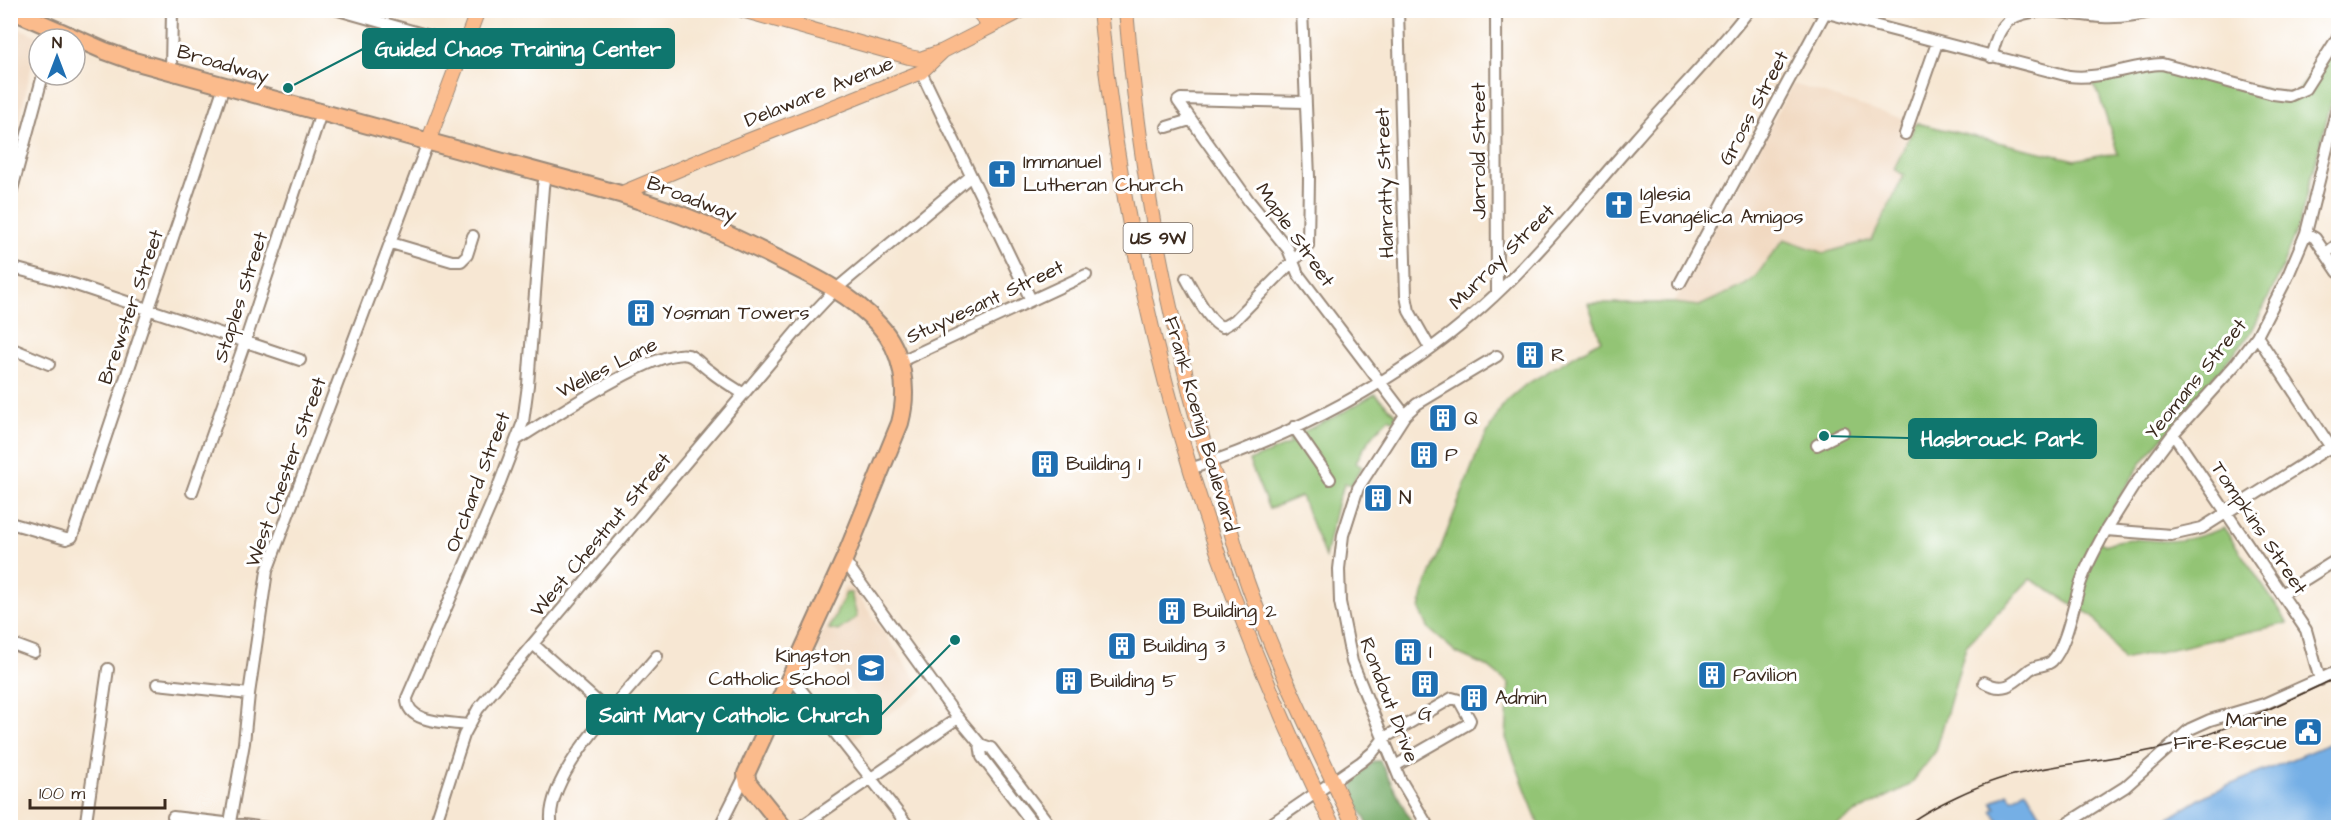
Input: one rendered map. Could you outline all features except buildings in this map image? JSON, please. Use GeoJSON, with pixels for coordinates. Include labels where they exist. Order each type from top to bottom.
{"type":"FeatureCollection","features":[{"type":"Feature","properties":{"kind":"highway","name":"Broadway"},"geometry":{"type":"LineString","coordinates":[[11,10],[41,27]]}},
{"type":"Feature","properties":{"kind":"highway","name":"Broadway"},"geometry":{"type":"LineString","coordinates":[[87,45],[224,86],[620,194],[723,232],[836,289],[879,325],[894,348],[905,387],[900,423],[844,560],[746,774]]}},
{"type":"Feature","properties":{"kind":"highway"},"geometry":{"type":"LineString","coordinates":[[746,774],[748,783],[784,828]]}},
{"type":"Feature","properties":{"kind":"main road"},"geometry":{"type":"LineString","coordinates":[[428,142],[478,10]]}},
{"type":"Feature","properties":{"kind":"main road"},"geometry":{"type":"LineString","coordinates":[[742,10],[909,57],[920,59],[943,51]]}},
{"type":"Feature","properties":{"kind":"main road"},"geometry":{"type":"LineString","coordinates":[[977,10],[990,26]]}},
{"type":"Feature","properties":{"kind":"main road"},"geometry":{"type":"LineString","coordinates":[[985,10],[990,26]]}},
{"type":"Feature","properties":{"kind":"main road","name":"Delaware Avenue"},"geometry":{"type":"LineString","coordinates":[[620,194],[921,72],[943,51],[1023,10]]}},
{"type":"Feature","properties":{"kind":"main road"},"geometry":{"type":"LineString","coordinates":[[1091,10],[1098,56],[1113,121]]}},
{"type":"Feature","properties":{"kind":"main road","name":"Frank Koenig Boulevard"},"geometry":{"type":"LineString","coordinates":[[1100,10],[1113,121],[1140,277],[1190,469],[1240,614],[1286,726],[1334,828]]}},
{"type":"Feature","properties":{"kind":"main road","name":"Frank Koenig Boulevard"},"geometry":{"type":"LineString","coordinates":[[1126,10],[1138,118],[1162,262],[1183,363],[1204,447],[1211,462],[1240,560],[1256,603],[1293,694],[1355,828]]}},
{"type":"Feature","properties":{"kind":"street"},"geometry":{"type":"LineString","coordinates":[[171,71],[172,10]]}},
{"type":"Feature","properties":{"kind":"street"},"geometry":{"type":"LineString","coordinates":[[338,10],[465,46]]}},
{"type":"Feature","properties":{"kind":"street"},"geometry":{"type":"LineString","coordinates":[[1186,278],[1211,318],[1220,327],[1235,320],[1306,250],[1309,241],[1309,177],[1304,102],[1302,10]]}},
{"type":"Feature","properties":{"kind":"street","name":"Hanratty Street"},"geometry":{"type":"LineString","coordinates":[[1398,10],[1406,296],[1409,311],[1430,348]]}},
{"type":"Feature","properties":{"kind":"street","name":"Jarrold Street"},"geometry":{"type":"LineString","coordinates":[[1496,10],[1497,292]]}},
{"type":"Feature","properties":{"kind":"street","name":"Murray Street"},"geometry":{"type":"LineString","coordinates":[[1190,469],[1294,427],[1339,405],[1430,348],[1482,308],[1556,230],[1749,10]]}},
{"type":"Feature","properties":{"kind":"street"},"geometry":{"type":"LineString","coordinates":[[1991,57],[1998,36],[2009,21],[2027,12],[2104,18],[2143,15],[2158,10]]}},
{"type":"Feature","properties":{"kind":"street"},"geometry":{"type":"LineString","coordinates":[[1821,12],[2070,76],[2088,78],[2145,65],[2162,64],[2273,94],[2289,96],[2305,89],[2338,37]]}},
{"type":"Feature","properties":{"kind":"street","name":"Gross Street"},"geometry":{"type":"LineString","coordinates":[[1680,283],[1821,12]]}},
{"type":"Feature","properties":{"kind":"street"},"geometry":{"type":"LineString","coordinates":[[1905,134],[1937,43]]}},
{"type":"Feature","properties":{"kind":"street"},"geometry":{"type":"LineString","coordinates":[[921,72],[1031,300]]}},
{"type":"Feature","properties":{"kind":"street","name":"Brewster Street"},"geometry":{"type":"LineString","coordinates":[[10,523],[70,539],[224,86]]}},
{"type":"Feature","properties":{"kind":"street"},"geometry":{"type":"LineString","coordinates":[[10,197],[39,87]]}},
{"type":"Feature","properties":{"kind":"street","name":"Maple Street"},"geometry":{"type":"LineString","coordinates":[[1304,102],[1181,99],[1178,101],[1182,110],[1288,249],[1298,274],[1380,381]]}},
{"type":"Feature","properties":{"kind":"street","name":"Yeomans Street"},"geometry":{"type":"LineString","coordinates":[[1984,682],[1999,688],[2007,687],[2032,667],[2048,664],[2054,659],[2067,629],[2089,562],[2133,487],[2173,434],[2235,365],[2257,336],[2287,278],[2306,232],[2338,104]]}},
{"type":"Feature","properties":{"kind":"street","name":"Staples Street"},"geometry":{"type":"LineString","coordinates":[[192,492],[246,342],[321,113]]}},
{"type":"Feature","properties":{"kind":"street"},"geometry":{"type":"LineString","coordinates":[[1167,127],[1190,120]]}},
{"type":"Feature","properties":{"kind":"street","name":"West Chester Street"},"geometry":{"type":"LineString","coordinates":[[230,825],[244,743],[267,571],[428,142]]}},
{"type":"Feature","properties":{"kind":"street","name":"Orchard Street"},"geometry":{"type":"LineString","coordinates":[[468,726],[415,717],[408,708],[407,698],[518,440],[523,422],[545,175]]}},
{"type":"Feature","properties":{"kind":"street","name":"West Chestnut Street"},"geometry":{"type":"LineString","coordinates":[[434,828],[468,726],[478,709],[801,326],[836,289],[971,176]]}},
{"type":"Feature","properties":{"kind":"street"},"geometry":{"type":"LineString","coordinates":[[2306,232],[2315,238],[2338,272]]}},
{"type":"Feature","properties":{"kind":"street"},"geometry":{"type":"LineString","coordinates":[[391,243],[452,261],[461,261],[467,255],[473,236]]}},
{"type":"Feature","properties":{"kind":"street"},"geometry":{"type":"LineString","coordinates":[[2325,253],[2338,244]]}},
{"type":"Feature","properties":{"kind":"street"},"geometry":{"type":"LineString","coordinates":[[10,267],[73,284],[300,360]]}},
{"type":"Feature","properties":{"kind":"street","name":"Stuyvesant Street"},"geometry":{"type":"LineString","coordinates":[[899,362],[1086,275]]}},
{"type":"Feature","properties":{"kind":"street"},"geometry":{"type":"LineString","coordinates":[[2257,336],[2335,445],[2338,458]]}},
{"type":"Feature","properties":{"kind":"street"},"geometry":{"type":"LineString","coordinates":[[10,348],[49,364]]}},
{"type":"Feature","properties":{"kind":"street","name":"Welles Lane"},"geometry":{"type":"LineString","coordinates":[[518,440],[569,407],[641,367],[677,354],[688,355],[696,359],[709,371],[744,394]]}},
{"type":"Feature","properties":{"kind":"street","name":"Rondout Drive"},"geometry":{"type":"LineString","coordinates":[[1429,828],[1400,779],[1352,662],[1340,602],[1339,569],[1343,535],[1353,500],[1380,451],[1405,415],[1417,404],[1497,356]]}},
{"type":"Feature","properties":{"kind":"street"},"geometry":{"type":"LineString","coordinates":[[1380,381],[1405,415]]}},
{"type":"Feature","properties":{"kind":"street"},"geometry":{"type":"LineString","coordinates":[[1294,427],[1330,479]]}},
{"type":"Feature","properties":{"kind":"street"},"geometry":{"type":"LineString","coordinates":[[1817,445],[1843,432]]}},
{"type":"Feature","properties":{"kind":"street","name":"Tompkins Street"},"geometry":{"type":"LineString","coordinates":[[2173,434],[2306,630],[2320,680]]}},
{"type":"Feature","properties":{"kind":"street"},"geometry":{"type":"LineString","coordinates":[[2106,530],[2171,535],[2202,528],[2335,445]]}},
{"type":"Feature","properties":{"kind":"street"},"geometry":{"type":"LineString","coordinates":[[2282,594],[2338,559]]}},
{"type":"Feature","properties":{"kind":"street"},"geometry":{"type":"LineString","coordinates":[[844,560],[958,718],[980,744],[991,748],[1052,828]]}},
{"type":"Feature","properties":{"kind":"street"},"geometry":{"type":"LineString","coordinates":[[10,643],[34,652]]}},
{"type":"Feature","properties":{"kind":"street"},"geometry":{"type":"LineString","coordinates":[[532,644],[610,713]]}},
{"type":"Feature","properties":{"kind":"street"},"geometry":{"type":"LineString","coordinates":[[552,827],[549,816],[561,779],[574,756],[657,656]]}},
{"type":"Feature","properties":{"kind":"street"},"geometry":{"type":"LineString","coordinates":[[85,828],[108,669]]}},
{"type":"Feature","properties":{"kind":"street"},"geometry":{"type":"LineString","coordinates":[[2060,828],[2125,787],[2190,729],[2264,704],[2338,671]]}},
{"type":"Feature","properties":{"kind":"street"},"geometry":{"type":"LineString","coordinates":[[791,677],[910,828]]}},
{"type":"Feature","properties":{"kind":"street"},"geometry":{"type":"LineString","coordinates":[[157,684],[249,694]]}},
{"type":"Feature","properties":{"kind":"street"},"geometry":{"type":"LineString","coordinates":[[1265,828],[1334,782],[1373,752],[1384,738],[1452,698],[1459,700],[1469,716],[1468,724],[1395,766]]}},
{"type":"Feature","properties":{"kind":"street"},"geometry":{"type":"LineString","coordinates":[[799,828],[958,718]]}},
{"type":"Feature","properties":{"kind":"street"},"geometry":{"type":"LineString","coordinates":[[980,744],[982,757],[1036,828]]}},
{"type":"Feature","properties":{"kind":"street"},"geometry":{"type":"LineString","coordinates":[[718,828],[746,774]]}},
{"type":"Feature","properties":{"kind":"street"},"geometry":{"type":"LineString","coordinates":[[172,817],[268,828]]}},
{"type":"Feature","properties":{"kind":"shaded area"},"geometry":{"type":"Polygon","coordinates":[[[11,25],[27,32],[27,87],[11,161],[11,25]]]}},
{"type":"Feature","properties":{"kind":"shaded area"},"geometry":{"type":"Polygon","coordinates":[[[1793,84],[1916,123],[1894,168],[1904,175],[1872,240],[1824,253],[1784,239],[1756,276],[1745,285],[1699,306],[1674,303],[1793,84]]]}},
{"type":"Feature","properties":{"kind":"shaded area","name":"Kingston Catholic School"},"geometry":{"type":"Polygon","coordinates":[[[852,587],[924,690],[849,742],[845,736],[856,725],[845,708],[857,699],[816,647],[844,588],[852,587]]]}},
{"type":"Feature","properties":{"kind":"green space"},"geometry":{"type":"Polygon","coordinates":[[[2338,37],[2338,77],[2299,223],[2278,278],[2251,333],[2142,462],[2094,538],[2105,545],[2127,539],[2173,541],[2224,528],[2288,623],[2123,660],[2093,616],[2030,579],[1966,646],[1936,751],[1910,785],[1855,813],[1834,827],[1540,828],[1506,738],[1509,684],[1488,667],[1457,653],[1429,629],[1420,610],[1423,594],[1480,446],[1504,403],[1525,385],[1601,340],[1588,303],[1674,303],[1699,306],[1745,285],[1756,276],[1784,239],[1824,253],[1872,240],[1904,175],[1894,169],[1916,123],[2075,160],[2118,154],[2099,95],[2088,78],[2145,65],[2295,95],[2338,37]]]}},
{"type":"Feature","properties":{"kind":"green space"},"geometry":{"type":"Polygon","coordinates":[[[1375,394],[1397,415],[1394,421],[1389,418],[1370,439],[1356,463],[1362,467],[1351,485],[1345,483],[1338,500],[1325,557],[1301,496],[1269,509],[1249,461],[1291,444],[1288,439],[1375,394]]]}},
{"type":"Feature","properties":{"kind":"green space"},"geometry":{"type":"Polygon","coordinates":[[[846,593],[851,593],[857,617],[838,631],[829,629],[846,593]]]}},
{"type":"Feature","properties":{"kind":"green space"},"geometry":{"type":"Polygon","coordinates":[[[1375,761],[1380,761],[1414,827],[1369,827],[1353,791],[1357,777],[1375,761]]]}},
{"type":"Feature","properties":{"kind":"water"},"geometry":{"type":"Polygon","coordinates":[[[2338,740],[2338,827],[2154,827],[2208,794],[2338,740]]]}},
{"type":"Feature","properties":{"kind":"water"},"geometry":{"type":"Polygon","coordinates":[[[2026,790],[2045,822],[2036,827],[2002,827],[1992,811],[1996,808],[1992,802],[2008,793],[2012,799],[2026,790]]]}},
{"type":"Feature","properties":{"kind":"tram line"},"geometry":{"type":"LineString","coordinates":[[1903,828],[1942,804],[1990,782],[2037,770],[2133,754],[2192,740],[2256,715],[2338,677]]}},
{"type":"Feature","properties":{"kind":"place","name":"Guided Chaos Training Center"},"geometry":{"type":"Point","coordinates":[288,88]}},
{"type":"Feature","properties":{"kind":"place","name":"Immanuel Lutheran Church"},"geometry":{"type":"Point","coordinates":[1002,174]}},
{"type":"Feature","properties":{"kind":"place","name":"Iglesia Evangélica Amigos"},"geometry":{"type":"Point","coordinates":[1619,205]}},
{"type":"Feature","properties":{"kind":"place","name":"Yosman Towers"},"geometry":{"type":"Point","coordinates":[641,313]}},
{"type":"Feature","properties":{"kind":"place","name":"R"},"geometry":{"type":"Point","coordinates":[1530,355]}},
{"type":"Feature","properties":{"kind":"place","name":"Q"},"geometry":{"type":"Point","coordinates":[1443,418]}},
{"type":"Feature","properties":{"kind":"place","name":"Hasbrouck Park"},"geometry":{"type":"Point","coordinates":[1824,436]}},
{"type":"Feature","properties":{"kind":"place","name":"P"},"geometry":{"type":"Point","coordinates":[1424,455]}},
{"type":"Feature","properties":{"kind":"place","name":"Building 1"},"geometry":{"type":"Point","coordinates":[1045,464]}},
{"type":"Feature","properties":{"kind":"place","name":"N"},"geometry":{"type":"Point","coordinates":[1378,498]}},
{"type":"Feature","properties":{"kind":"place","name":"Building 2"},"geometry":{"type":"Point","coordinates":[1172,611]}},
{"type":"Feature","properties":{"kind":"place","name":"Saint Mary Catholic Church"},"geometry":{"type":"Point","coordinates":[955,640]}},
{"type":"Feature","properties":{"kind":"place","name":"Building 3"},"geometry":{"type":"Point","coordinates":[1122,646]}},
{"type":"Feature","properties":{"kind":"place","name":"I"},"geometry":{"type":"Point","coordinates":[1408,652]}},
{"type":"Feature","properties":{"kind":"place","name":"Kingston Catholic School"},"geometry":{"type":"Point","coordinates":[871,668]}},
{"type":"Feature","properties":{"kind":"place","name":"Pavilion"},"geometry":{"type":"Point","coordinates":[1712,675]}},
{"type":"Feature","properties":{"kind":"place","name":"Building 5"},"geometry":{"type":"Point","coordinates":[1069,681]}},
{"type":"Feature","properties":{"kind":"place","name":"G"},"geometry":{"type":"Point","coordinates":[1425,684]}},
{"type":"Feature","properties":{"kind":"place","name":"Admin"},"geometry":{"type":"Point","coordinates":[1474,698]}},
{"type":"Feature","properties":{"kind":"place","name":"Marine Fire-Rescue"},"geometry":{"type":"Point","coordinates":[2308,732]}}]}
